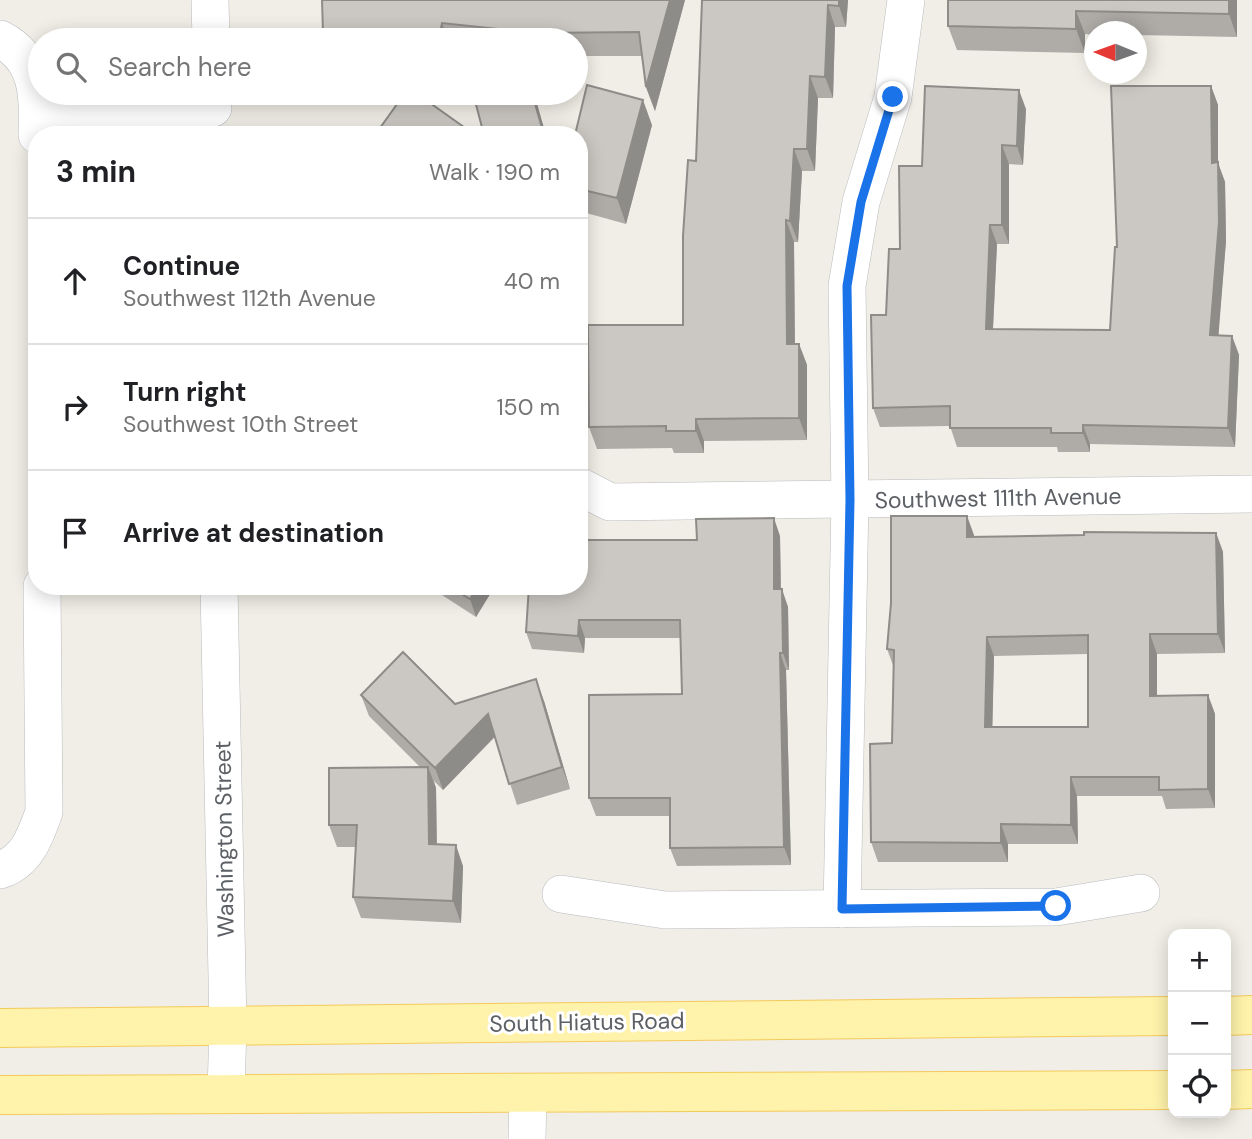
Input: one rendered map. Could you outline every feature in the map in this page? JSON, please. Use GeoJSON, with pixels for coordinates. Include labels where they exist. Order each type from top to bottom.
{"type":"FeatureCollection","features":[{"type":"Feature","properties":{"kind":"main road"},"geometry":{"type":"LineString","coordinates":[[1231,1016],[1252,1015]]}},
{"type":"Feature","properties":{"kind":"main road","name":"South Hiatus Road"},"geometry":{"type":"LineString","coordinates":[[0,1028],[1168,1016]]}},
{"type":"Feature","properties":{"kind":"main road"},"geometry":{"type":"LineString","coordinates":[[0,1095],[1168,1090]]}},
{"type":"Feature","properties":{"kind":"main road"},"geometry":{"type":"LineString","coordinates":[[1231,1090],[1252,1090]]}},
{"type":"Feature","properties":{"kind":"street"},"geometry":{"type":"LineString","coordinates":[[210,0],[211,28]]}},
{"type":"Feature","properties":{"kind":"street"},"geometry":{"type":"LineString","coordinates":[[842,909],[850,500],[847,286],[861,202],[893,97],[906,0]]}},
{"type":"Feature","properties":{"kind":"street"},"geometry":{"type":"LineString","coordinates":[[0,39],[13,46],[28,63]]}},
{"type":"Feature","properties":{"kind":"street"},"geometry":{"type":"LineString","coordinates":[[35,105],[37,123],[213,112]]}},
{"type":"Feature","properties":{"kind":"street","name":"Southwest 111th Avenue"},"geometry":{"type":"LineString","coordinates":[[588,491],[610,502],[1252,494]]}},
{"type":"Feature","properties":{"kind":"street"},"geometry":{"type":"LineString","coordinates":[[7,868],[34,842],[44,812],[41,595]]}},
{"type":"Feature","properties":{"kind":"street","name":"Washington Street"},"geometry":{"type":"LineString","coordinates":[[219,595],[228,1026],[226,1092]]}},
{"type":"Feature","properties":{"kind":"street"},"geometry":{"type":"LineString","coordinates":[[561,894],[665,911],[1056,906],[1141,892]]}},
{"type":"Feature","properties":{"kind":"street"},"geometry":{"type":"LineString","coordinates":[[527,1139],[528,1094]]}},
{"type":"Feature","properties":{"kind":"building"},"geometry":{"type":"Polygon","coordinates":[[[322,0],[670,0],[646,87],[639,32],[588,32],[588,28],[489,28],[442,23],[441,28],[323,28],[322,0]]]}},
{"type":"Feature","properties":{"kind":"building"},"geometry":{"type":"Polygon","coordinates":[[[702,0],[839,0],[839,6],[828,5],[825,77],[810,76],[807,149],[794,149],[790,221],[786,220],[787,344],[799,344],[799,418],[696,419],[696,431],[666,431],[666,426],[589,427],[588,325],[683,325],[683,236],[688,160],[696,161],[702,0]]]}},
{"type":"Feature","properties":{"kind":"building"},"geometry":{"type":"Polygon","coordinates":[[[948,0],[1229,0],[1229,14],[1076,11],[1076,29],[948,26],[948,0]]]}},
{"type":"Feature","properties":{"kind":"building"},"geometry":{"type":"Polygon","coordinates":[[[588,85],[643,100],[617,198],[588,191],[588,126],[577,126],[582,105],[588,105],[588,85]]]}},
{"type":"Feature","properties":{"kind":"building"},"geometry":{"type":"Polygon","coordinates":[[[925,86],[1019,90],[1017,146],[1002,145],[1002,225],[990,225],[986,329],[1110,330],[1117,247],[1111,86],[1211,86],[1212,163],[1218,162],[1219,222],[1210,335],[1232,336],[1228,428],[1083,425],[1083,433],[1051,433],[1051,428],[950,428],[950,406],[873,408],[871,315],[886,315],[889,249],[900,249],[899,166],[922,166],[925,86]]]}},
{"type":"Feature","properties":{"kind":"building"},"geometry":{"type":"Polygon","coordinates":[[[396,105],[433,105],[462,126],[381,126],[396,105]]]}},
{"type":"Feature","properties":{"kind":"building"},"geometry":{"type":"Polygon","coordinates":[[[476,105],[535,105],[541,126],[482,126],[476,105]]]}},
{"type":"Feature","properties":{"kind":"building"},"geometry":{"type":"Polygon","coordinates":[[[891,516],[967,516],[967,537],[1084,535],[1084,532],[1216,533],[1218,634],[1150,634],[1150,696],[1208,695],[1208,789],[1159,790],[1159,777],[1071,777],[1071,825],[1001,824],[1001,843],[871,842],[870,744],[892,743],[894,650],[887,649],[891,603],[891,516]],[[1088,635],[987,637],[985,727],[1088,727],[1088,635]]]}},
{"type":"Feature","properties":{"kind":"building"},"geometry":{"type":"Polygon","coordinates":[[[774,518],[774,589],[782,589],[783,653],[780,653],[784,847],[670,848],[670,798],[589,798],[589,695],[682,694],[680,620],[579,620],[578,636],[526,632],[528,595],[588,595],[588,540],[697,540],[696,519],[774,518]]]}},
{"type":"Feature","properties":{"kind":"building"},"geometry":{"type":"Polygon","coordinates":[[[403,652],[455,704],[536,679],[562,767],[509,784],[488,714],[435,768],[361,695],[403,652]]]}},
{"type":"Feature","properties":{"kind":"building"},"geometry":{"type":"Polygon","coordinates":[[[428,767],[429,844],[456,845],[453,901],[353,897],[357,825],[329,825],[329,768],[428,767]]]}},
{"type":"Feature","properties":{"kind":"route"},"geometry":{"type":"LineString","coordinates":[[893,97],[861,202],[847,286],[850,500],[842,909],[1056,906]]}}]}
